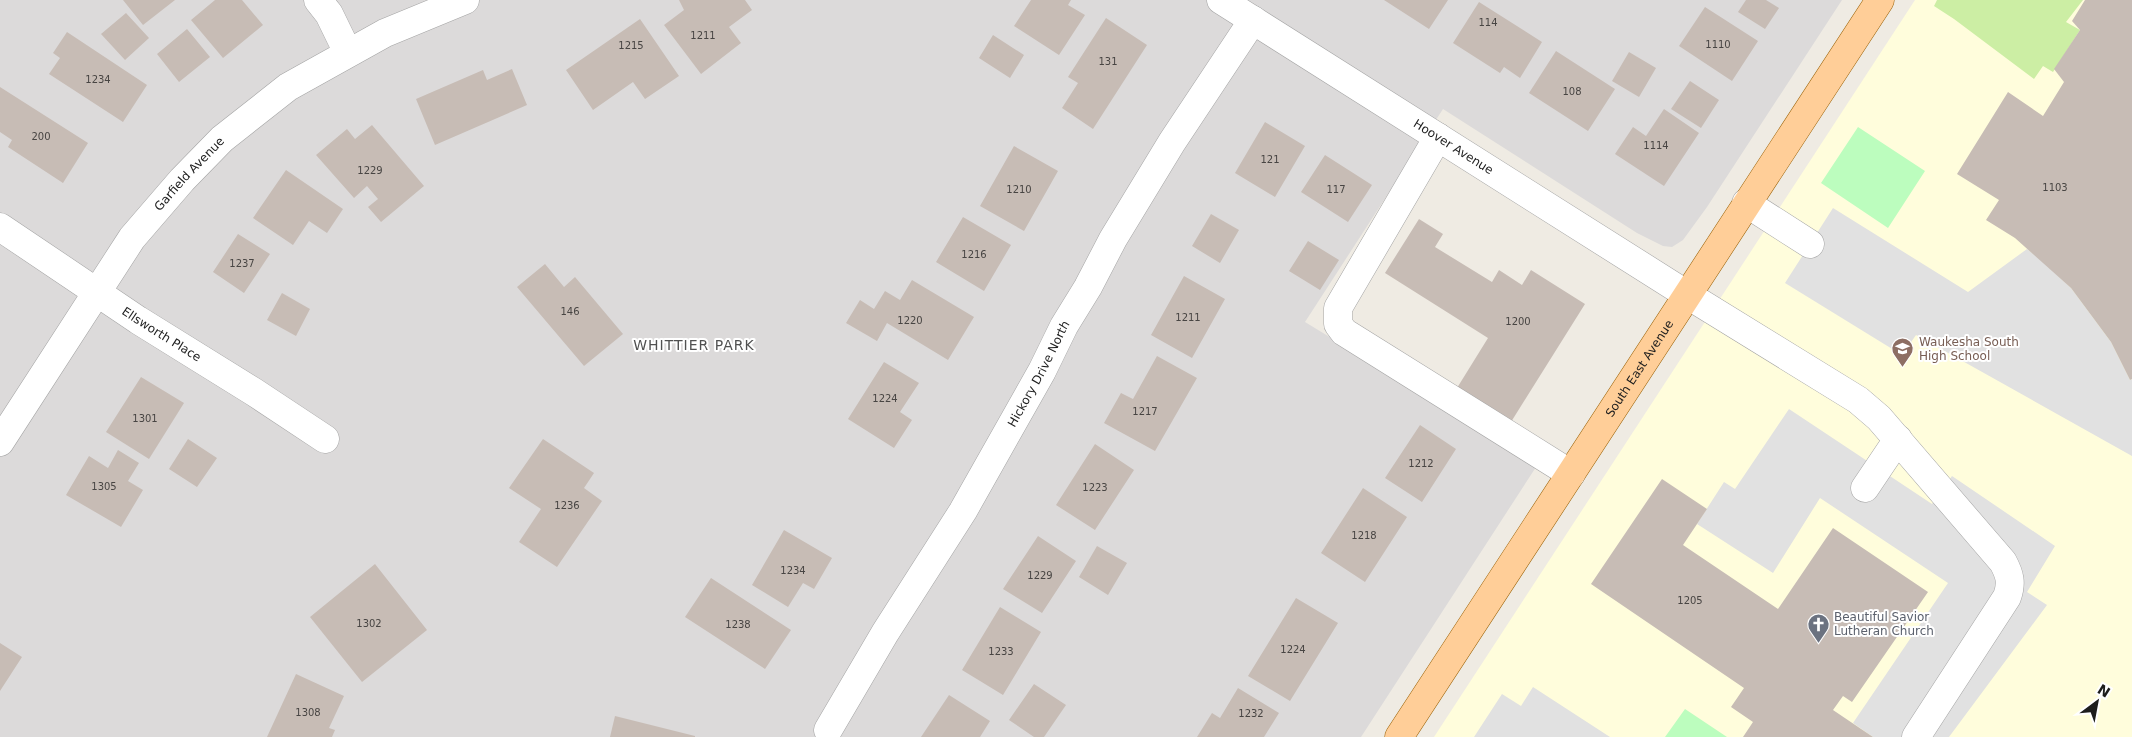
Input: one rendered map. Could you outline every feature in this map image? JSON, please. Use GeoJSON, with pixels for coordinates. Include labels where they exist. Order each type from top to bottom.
{"type":"FeatureCollection","features":[{"type":"Feature","properties":{"kind":"main road","name":"South East Avenue"},"geometry":{"type":"LineString","coordinates":[[1399,737],[1572,474],[1686,294],[1880,0]]}},
{"type":"Feature","properties":{"kind":"street"},"geometry":{"type":"LineString","coordinates":[[318,0],[329,14],[348,53]]}},
{"type":"Feature","properties":{"kind":"street","name":"Garfield Avenue"},"geometry":{"type":"LineString","coordinates":[[0,442],[132,238],[182,180],[222,139],[288,87],[386,33],[465,0]]}},
{"type":"Feature","properties":{"kind":"street","name":"Hoover Avenue"},"geometry":{"type":"LineString","coordinates":[[1221,0],[1686,294],[1858,400],[1879,418],[2003,562],[2010,576],[2011,587],[2006,597],[1916,737]]}},
{"type":"Feature","properties":{"kind":"street","name":"Hickory Drive North"},"geometry":{"type":"LineString","coordinates":[[828,730],[885,633],[963,511],[1042,371],[1064,326],[1113,239],[1172,142],[1253,20]]}},
{"type":"Feature","properties":{"kind":"street"},"geometry":{"type":"LineString","coordinates":[[1438,137],[1338,308],[1338,324],[1344,332],[1572,474]]}},
{"type":"Feature","properties":{"kind":"street"},"geometry":{"type":"LineString","coordinates":[[1746,203],[1810,244]]}},
{"type":"Feature","properties":{"kind":"street","name":"Ellsworth Place"},"geometry":{"type":"LineString","coordinates":[[0,227],[324,439]]}},
{"type":"Feature","properties":{"kind":"street"},"geometry":{"type":"LineString","coordinates":[[1865,488],[1898,440]]}},
{"type":"Feature","properties":{"kind":"shaded area"},"geometry":{"type":"Polygon","coordinates":[[[0,0],[1842,0],[1707,207],[1683,240],[1672,247],[1663,246],[1637,233],[1443,109],[1305,322],[1538,464],[1361,737],[0,737],[0,0]]]}},
{"type":"Feature","properties":{"kind":"shaded area","name":"Waukesha South High School"},"geometry":{"type":"Polygon","coordinates":[[[1915,0],[2132,0],[2132,737],[1434,737],[1915,0]]]}},
{"type":"Feature","properties":{"kind":"shaded area"},"geometry":{"type":"Polygon","coordinates":[[[1833,208],[1968,292],[2027,249],[2041,260],[2071,288],[2111,342],[2130,380],[2132,379],[2132,456],[1916,335],[1902,355],[1785,283],[1833,208]]]}},
{"type":"Feature","properties":{"kind":"shaded area"},"geometry":{"type":"Polygon","coordinates":[[[1789,409],[1932,504],[1952,476],[2055,546],[2027,592],[2047,605],[1949,737],[1873,737],[1853,723],[1948,583],[1820,498],[1773,573],[1697,524],[1724,482],[1735,489],[1789,409]]]}},
{"type":"Feature","properties":{"kind":"shaded area"},"geometry":{"type":"Polygon","coordinates":[[[1533,687],[1610,737],[1474,737],[1502,694],[1521,706],[1533,687]]]}},
{"type":"Feature","properties":{"kind":"green space"},"geometry":{"type":"Polygon","coordinates":[[[1937,0],[2083,0],[2066,22],[2080,30],[2053,72],[2043,66],[2034,79],[1934,6],[1937,0]]]}},
{"type":"Feature","properties":{"kind":"green space"},"geometry":{"type":"Polygon","coordinates":[[[1858,127],[1925,171],[1888,228],[1821,183],[1858,127]]]}},
{"type":"Feature","properties":{"kind":"green space"},"geometry":{"type":"Polygon","coordinates":[[[1685,709],[1727,737],[1665,737],[1685,709]]]}},
{"type":"Feature","properties":{"kind":"building"},"geometry":{"type":"Polygon","coordinates":[[[123,0],[175,0],[143,25],[123,0]]]}},
{"type":"Feature","properties":{"kind":"building"},"geometry":{"type":"Polygon","coordinates":[[[215,0],[242,0],[263,25],[223,58],[191,20],[215,0]]]}},
{"type":"Feature","properties":{"kind":"building"},"geometry":{"type":"Polygon","coordinates":[[[679,0],[745,0],[752,10],[729,27],[741,43],[701,74],[664,25],[684,10],[679,0]]]}},
{"type":"Feature","properties":{"kind":"building"},"geometry":{"type":"Polygon","coordinates":[[[1031,0],[1071,0],[1068,5],[1085,15],[1059,55],[1014,26],[1031,0]]]}},
{"type":"Feature","properties":{"kind":"building"},"geometry":{"type":"Polygon","coordinates":[[[1384,0],[1448,0],[1429,29],[1384,0]]]}},
{"type":"Feature","properties":{"kind":"building"},"geometry":{"type":"Polygon","coordinates":[[[1746,0],[1766,0],[1779,8],[1765,29],[1738,12],[1746,0]]]}},
{"type":"Feature","properties":{"kind":"building"},"geometry":{"type":"Polygon","coordinates":[[[2085,0],[2132,0],[2132,379],[2130,380],[2111,342],[2071,288],[2015,238],[1986,220],[1999,200],[1957,174],[2008,92],[2043,116],[2064,82],[2054,69],[2080,30],[2072,21],[2085,0]]]}},
{"type":"Feature","properties":{"kind":"building"},"geometry":{"type":"Polygon","coordinates":[[[1479,2],[1542,42],[1520,78],[1504,67],[1500,73],[1453,43],[1479,2]]]}},
{"type":"Feature","properties":{"kind":"building"},"geometry":{"type":"Polygon","coordinates":[[[1705,7],[1758,41],[1732,81],[1679,46],[1705,7]]]}},
{"type":"Feature","properties":{"kind":"building"},"geometry":{"type":"Polygon","coordinates":[[[126,13],[149,38],[125,60],[101,34],[126,13]]]}},
{"type":"Feature","properties":{"kind":"building"},"geometry":{"type":"Polygon","coordinates":[[[1106,18],[1147,45],[1093,129],[1062,108],[1078,83],[1068,77],[1106,18]]]}},
{"type":"Feature","properties":{"kind":"building"},"geometry":{"type":"Polygon","coordinates":[[[640,19],[679,76],[645,99],[633,82],[593,110],[566,70],[640,19]]]}},
{"type":"Feature","properties":{"kind":"building"},"geometry":{"type":"Polygon","coordinates":[[[187,29],[210,57],[179,82],[157,54],[187,29]]]}},
{"type":"Feature","properties":{"kind":"building"},"geometry":{"type":"Polygon","coordinates":[[[67,32],[147,85],[123,122],[49,74],[60,58],[53,53],[67,32]]]}},
{"type":"Feature","properties":{"kind":"building"},"geometry":{"type":"Polygon","coordinates":[[[993,35],[1024,55],[1010,78],[979,58],[993,35]]]}},
{"type":"Feature","properties":{"kind":"building"},"geometry":{"type":"Polygon","coordinates":[[[1556,51],[1615,89],[1588,131],[1529,93],[1556,51]]]}},
{"type":"Feature","properties":{"kind":"building"},"geometry":{"type":"Polygon","coordinates":[[[1629,52],[1656,68],[1639,97],[1612,81],[1629,52]]]}},
{"type":"Feature","properties":{"kind":"building"},"geometry":{"type":"Polygon","coordinates":[[[512,69],[527,105],[435,145],[416,99],[483,70],[487,80],[512,69]]]}},
{"type":"Feature","properties":{"kind":"building"},"geometry":{"type":"Polygon","coordinates":[[[1690,81],[1719,100],[1701,128],[1671,109],[1690,81]]]}},
{"type":"Feature","properties":{"kind":"building"},"geometry":{"type":"Polygon","coordinates":[[[0,87],[88,143],[63,183],[8,147],[12,140],[0,132],[0,87]]]}},
{"type":"Feature","properties":{"kind":"building"},"geometry":{"type":"Polygon","coordinates":[[[1664,109],[1699,133],[1664,186],[1615,154],[1633,127],[1646,136],[1664,109]]]}},
{"type":"Feature","properties":{"kind":"building"},"geometry":{"type":"Polygon","coordinates":[[[1265,122],[1305,146],[1275,197],[1235,173],[1265,122]]]}},
{"type":"Feature","properties":{"kind":"building"},"geometry":{"type":"Polygon","coordinates":[[[372,125],[424,186],[381,222],[368,207],[378,199],[367,186],[354,198],[316,155],[347,129],[355,139],[372,125]]]}},
{"type":"Feature","properties":{"kind":"building"},"geometry":{"type":"Polygon","coordinates":[[[1014,146],[1058,171],[1024,231],[980,206],[1014,146]]]}},
{"type":"Feature","properties":{"kind":"building"},"geometry":{"type":"Polygon","coordinates":[[[1325,155],[1372,185],[1348,222],[1301,192],[1325,155]]]}},
{"type":"Feature","properties":{"kind":"building"},"geometry":{"type":"Polygon","coordinates":[[[286,170],[343,209],[327,233],[309,221],[293,245],[253,218],[286,170]]]}},
{"type":"Feature","properties":{"kind":"building"},"geometry":{"type":"Polygon","coordinates":[[[1211,214],[1239,230],[1220,263],[1192,246],[1211,214]]]}},
{"type":"Feature","properties":{"kind":"building"},"geometry":{"type":"Polygon","coordinates":[[[963,217],[1011,245],[984,291],[936,262],[963,217]]]}},
{"type":"Feature","properties":{"kind":"building"},"geometry":{"type":"Polygon","coordinates":[[[1419,219],[1443,234],[1435,247],[1492,282],[1499,270],[1522,285],[1531,270],[1585,304],[1511,422],[1457,388],[1488,338],[1385,273],[1419,219]]]}},
{"type":"Feature","properties":{"kind":"building"},"geometry":{"type":"Polygon","coordinates":[[[238,234],[270,254],[244,293],[213,272],[238,234]]]}},
{"type":"Feature","properties":{"kind":"building"},"geometry":{"type":"Polygon","coordinates":[[[1308,241],[1339,260],[1320,290],[1289,271],[1308,241]]]}},
{"type":"Feature","properties":{"kind":"building"},"geometry":{"type":"Polygon","coordinates":[[[545,264],[564,287],[575,277],[623,334],[584,366],[517,287],[545,264]]]}},
{"type":"Feature","properties":{"kind":"building"},"geometry":{"type":"Polygon","coordinates":[[[1184,276],[1225,299],[1192,358],[1151,335],[1184,276]]]}},
{"type":"Feature","properties":{"kind":"building"},"geometry":{"type":"Polygon","coordinates":[[[912,280],[974,317],[948,360],[887,323],[877,341],[846,323],[860,300],[874,309],[885,291],[900,300],[912,280]]]}},
{"type":"Feature","properties":{"kind":"building"},"geometry":{"type":"Polygon","coordinates":[[[282,293],[310,309],[296,336],[267,320],[282,293]]]}},
{"type":"Feature","properties":{"kind":"building"},"geometry":{"type":"Polygon","coordinates":[[[1157,356],[1197,378],[1155,451],[1104,423],[1121,393],[1133,399],[1157,356]]]}},
{"type":"Feature","properties":{"kind":"building"},"geometry":{"type":"Polygon","coordinates":[[[884,362],[919,383],[900,412],[912,420],[894,448],[848,419],[884,362]]]}},
{"type":"Feature","properties":{"kind":"building"},"geometry":{"type":"Polygon","coordinates":[[[141,377],[184,403],[149,459],[106,432],[141,377]]]}},
{"type":"Feature","properties":{"kind":"building"},"geometry":{"type":"Polygon","coordinates":[[[1420,425],[1456,449],[1422,502],[1385,478],[1420,425]]]}},
{"type":"Feature","properties":{"kind":"building"},"geometry":{"type":"Polygon","coordinates":[[[188,439],[217,458],[197,487],[169,469],[188,439]]]}},
{"type":"Feature","properties":{"kind":"building"},"geometry":{"type":"Polygon","coordinates":[[[543,439],[594,473],[584,488],[602,501],[557,567],[519,542],[541,509],[509,488],[543,439]]]}},
{"type":"Feature","properties":{"kind":"building"},"geometry":{"type":"Polygon","coordinates":[[[1095,444],[1134,470],[1095,530],[1056,505],[1095,444]]]}},
{"type":"Feature","properties":{"kind":"building"},"geometry":{"type":"Polygon","coordinates":[[[118,450],[139,463],[128,481],[143,490],[121,527],[66,495],[89,456],[108,468],[118,450]]]}},
{"type":"Feature","properties":{"kind":"building"},"geometry":{"type":"Polygon","coordinates":[[[1662,479],[1707,509],[1683,545],[1778,609],[1833,528],[1928,592],[1852,702],[1843,696],[1833,710],[1873,737],[1743,737],[1753,722],[1731,707],[1744,688],[1591,584],[1662,479]]]}},
{"type":"Feature","properties":{"kind":"building"},"geometry":{"type":"Polygon","coordinates":[[[1363,488],[1407,517],[1365,582],[1321,553],[1363,488]]]}},
{"type":"Feature","properties":{"kind":"building"},"geometry":{"type":"Polygon","coordinates":[[[784,530],[832,558],[814,589],[803,583],[788,607],[752,585],[784,530]]]}},
{"type":"Feature","properties":{"kind":"building"},"geometry":{"type":"Polygon","coordinates":[[[1038,536],[1076,561],[1042,613],[1003,589],[1038,536]]]}},
{"type":"Feature","properties":{"kind":"building"},"geometry":{"type":"Polygon","coordinates":[[[1097,546],[1127,563],[1108,595],[1079,577],[1097,546]]]}},
{"type":"Feature","properties":{"kind":"building"},"geometry":{"type":"Polygon","coordinates":[[[375,564],[427,630],[362,682],[310,617],[375,564]]]}},
{"type":"Feature","properties":{"kind":"building"},"geometry":{"type":"Polygon","coordinates":[[[711,578],[791,630],[765,669],[685,617],[711,578]]]}},
{"type":"Feature","properties":{"kind":"building"},"geometry":{"type":"Polygon","coordinates":[[[1296,598],[1338,623],[1290,701],[1248,676],[1296,598]]]}},
{"type":"Feature","properties":{"kind":"building"},"geometry":{"type":"Polygon","coordinates":[[[1000,607],[1041,632],[1003,695],[962,670],[1000,607]]]}},
{"type":"Feature","properties":{"kind":"building"},"geometry":{"type":"Polygon","coordinates":[[[0,643],[22,657],[0,691],[0,643]]]}},
{"type":"Feature","properties":{"kind":"building"},"geometry":{"type":"Polygon","coordinates":[[[296,674],[344,696],[329,728],[335,730],[332,737],[267,737],[296,674]]]}},
{"type":"Feature","properties":{"kind":"building"},"geometry":{"type":"Polygon","coordinates":[[[1034,684],[1066,705],[1044,737],[1034,737],[1009,720],[1034,684]]]}},
{"type":"Feature","properties":{"kind":"building"},"geometry":{"type":"Polygon","coordinates":[[[1238,688],[1279,713],[1264,737],[1197,737],[1212,713],[1220,718],[1238,688]]]}},
{"type":"Feature","properties":{"kind":"building"},"geometry":{"type":"Polygon","coordinates":[[[949,695],[990,721],[980,737],[921,737],[949,695]]]}},
{"type":"Feature","properties":{"kind":"building"},"geometry":{"type":"Polygon","coordinates":[[[615,716],[695,736],[695,737],[610,737],[615,716]]]}},
{"type":"Feature","properties":{"kind":"place","name":"Waukesha South High School"},"geometry":{"type":"Point","coordinates":[1903,368]}},
{"type":"Feature","properties":{"kind":"place","name":"Beautiful Savior Lutheran Church"},"geometry":{"type":"Point","coordinates":[1818,643]}},
{"type":"Feature","properties":{"kind":"district","name":"WHITTIER PARK"},"geometry":{"type":"Point","coordinates":[694,345]}}]}
